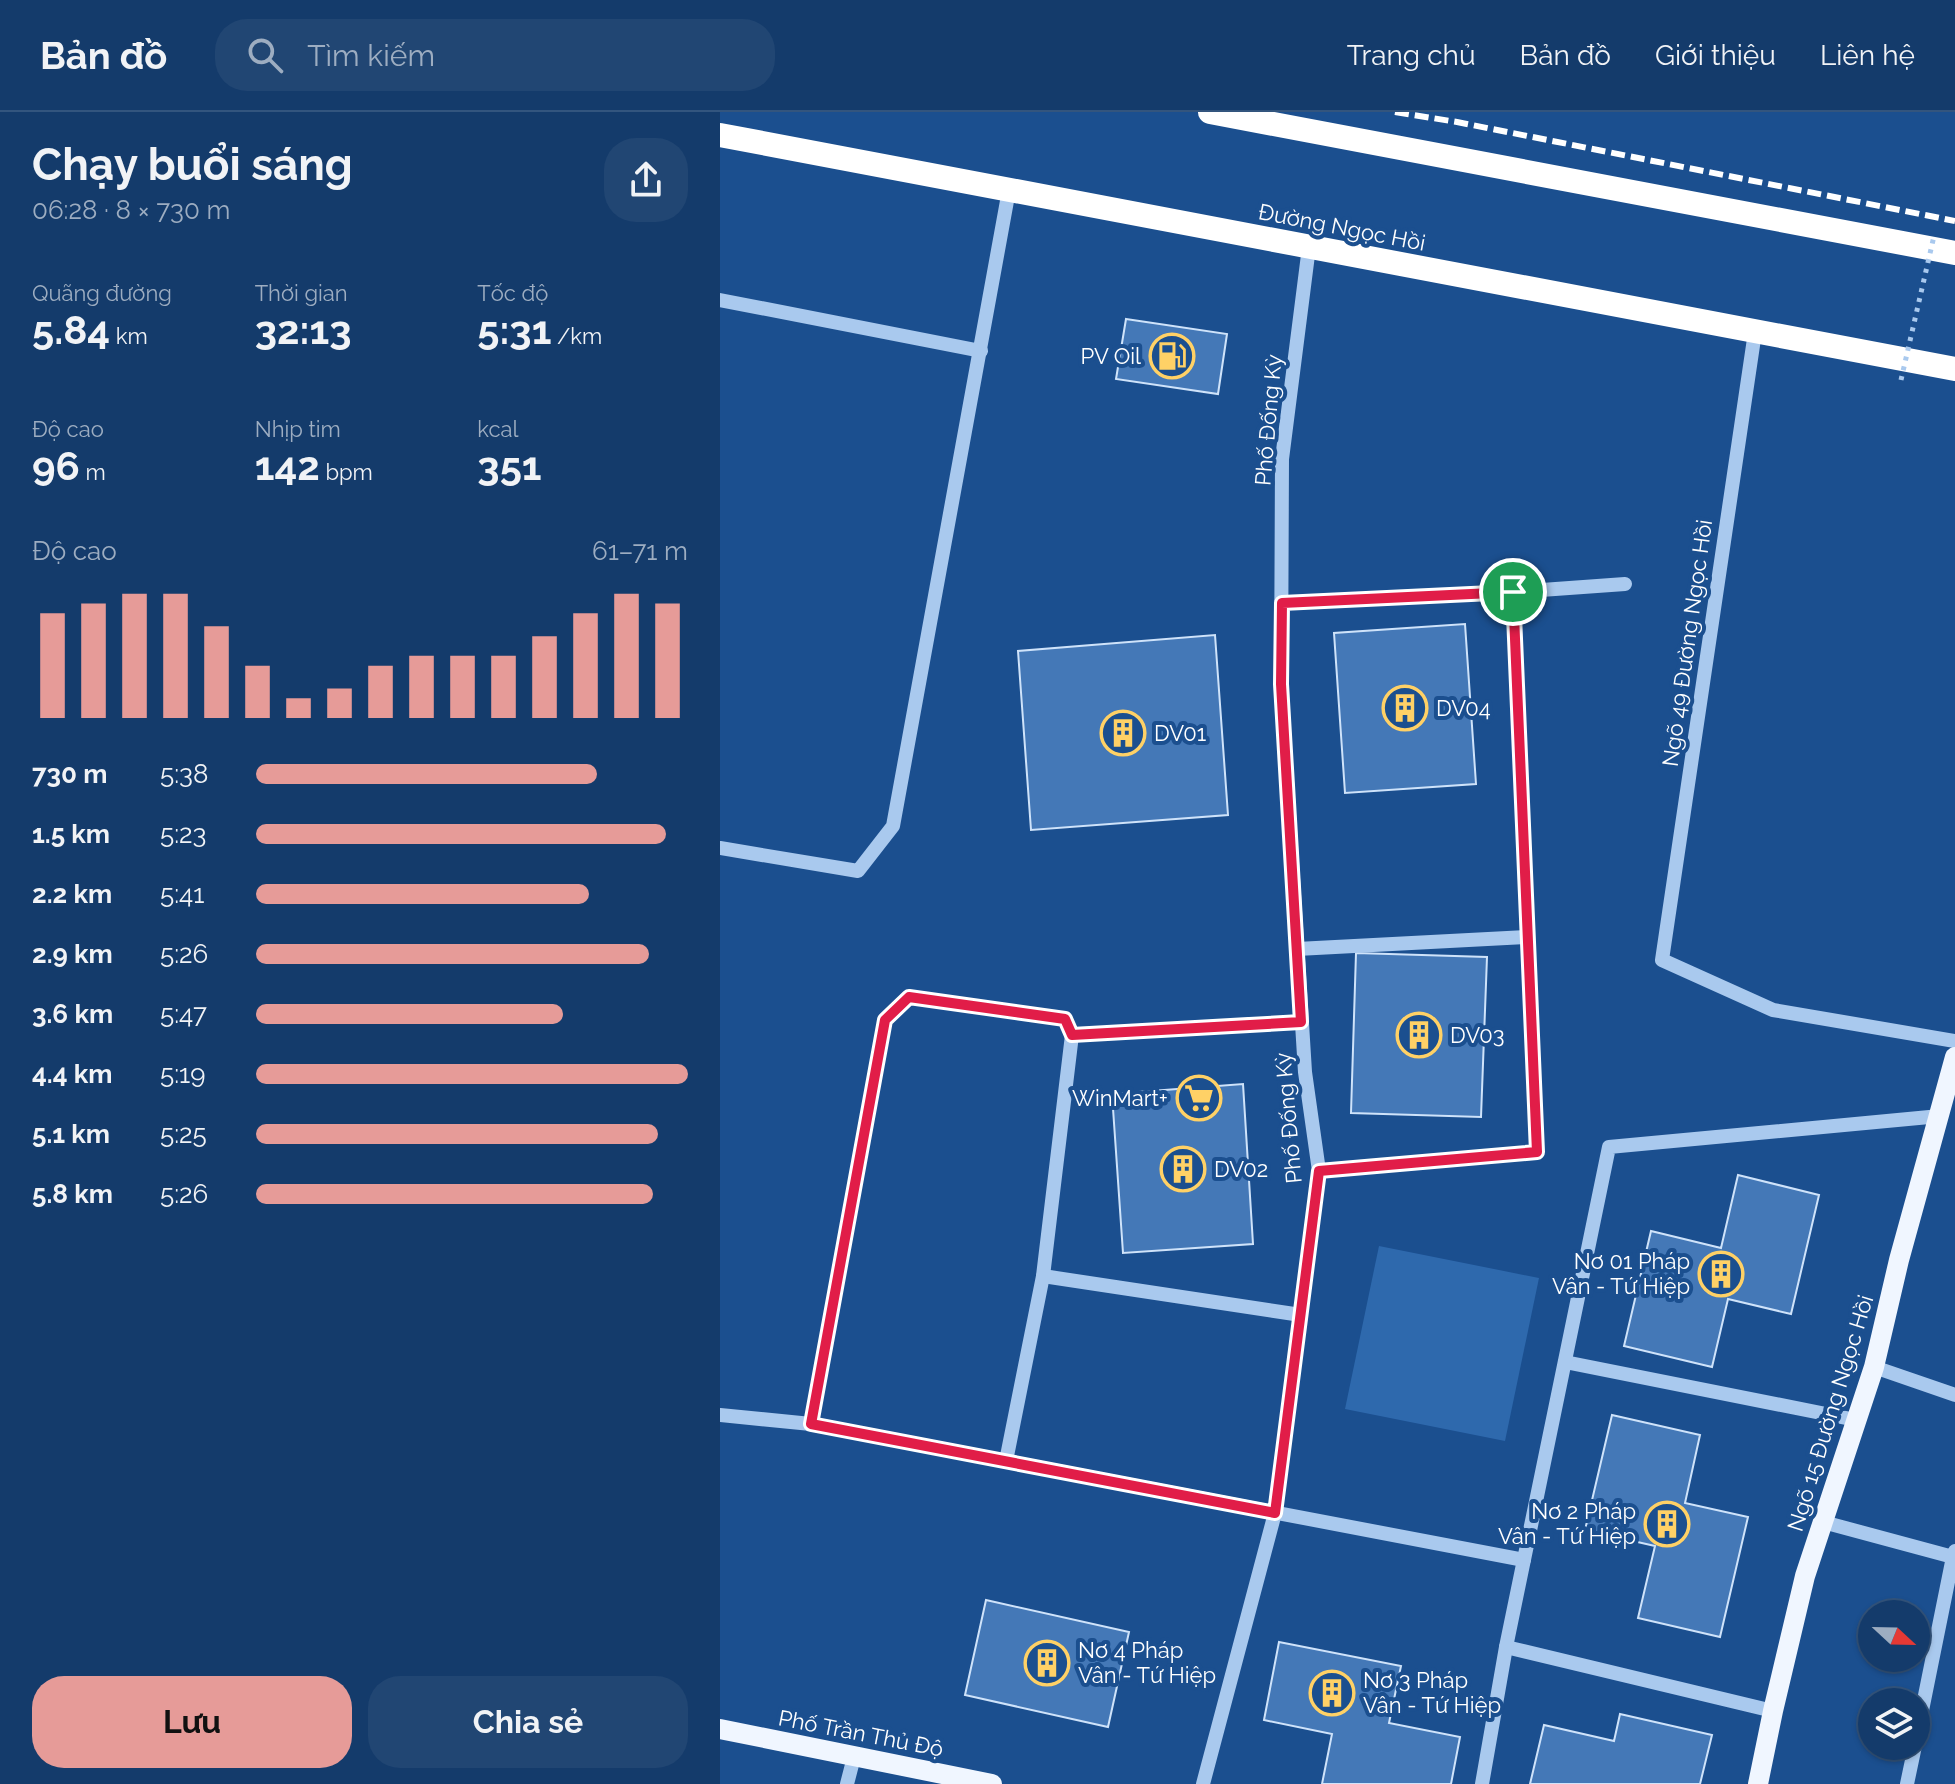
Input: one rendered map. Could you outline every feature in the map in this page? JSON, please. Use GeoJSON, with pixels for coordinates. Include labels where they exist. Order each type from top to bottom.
{"type":"FeatureCollection","features":[{"type":"Feature","properties":{"kind":"highway"},"geometry":{"type":"LineString","coordinates":[[1210,112],[1955,253]]}},
{"type":"Feature","properties":{"kind":"highway","name":"Đường Ngọc Hồi"},"geometry":{"type":"LineString","coordinates":[[720,135],[1955,369]]}},
{"type":"Feature","properties":{"kind":"main road","name":"Ngõ 15 Đường Ngọc Hồi"},"geometry":{"type":"LineString","coordinates":[[1758,1784],[1805,1576],[1874,1367],[1899,1260],[1955,1057]]}},
{"type":"Feature","properties":{"kind":"main road","name":"Phố Trần Thủ Độ"},"geometry":{"type":"LineString","coordinates":[[720,1729],[992,1784]]}},
{"type":"Feature","properties":{"kind":"street"},"geometry":{"type":"LineString","coordinates":[[720,848],[858,871],[893,826],[1009,190]]}},
{"type":"Feature","properties":{"kind":"street","name":"Phố Đống Kỳ"},"geometry":{"type":"LineString","coordinates":[[1203,1784],[1275,1513],[1319,1171],[1301,1022],[1281,684],[1282,459],[1309,247]]}},
{"type":"Feature","properties":{"kind":"street"},"geometry":{"type":"LineString","coordinates":[[720,300],[981,351]]}},
{"type":"Feature","properties":{"kind":"street","name":"Ngõ 49 Đường Ngọc Hồi"},"geometry":{"type":"LineString","coordinates":[[1755,332],[1662,960],[1773,1010],[1955,1041]]}},
{"type":"Feature","properties":{"kind":"street"},"geometry":{"type":"LineString","coordinates":[[1282,603],[1625,584]]}},
{"type":"Feature","properties":{"kind":"street"},"geometry":{"type":"LineString","coordinates":[[1319,1171],[1537,1152],[1513,592]]}},
{"type":"Feature","properties":{"kind":"street"},"geometry":{"type":"LineString","coordinates":[[1297,949],[1528,937]]}},
{"type":"Feature","properties":{"kind":"street"},"geometry":{"type":"LineString","coordinates":[[811,1424],[885,1020],[909,997],[1065,1019],[1072,1035],[1043,1276],[1006,1461]]}},
{"type":"Feature","properties":{"kind":"street"},"geometry":{"type":"LineString","coordinates":[[1072,1035],[1301,1022]]}},
{"type":"Feature","properties":{"kind":"street"},"geometry":{"type":"LineString","coordinates":[[1482,1784],[1506,1647],[1609,1147],[1940,1116]]}},
{"type":"Feature","properties":{"kind":"street"},"geometry":{"type":"LineString","coordinates":[[1043,1276],[1301,1315]]}},
{"type":"Feature","properties":{"kind":"street"},"geometry":{"type":"LineString","coordinates":[[1565,1362],[1856,1420]]}},
{"type":"Feature","properties":{"kind":"street"},"geometry":{"type":"LineString","coordinates":[[1874,1367],[1955,1395]]}},
{"type":"Feature","properties":{"kind":"street"},"geometry":{"type":"LineString","coordinates":[[720,1415],[811,1424],[1524,1560]]}},
{"type":"Feature","properties":{"kind":"street"},"geometry":{"type":"LineString","coordinates":[[1823,1522],[1954,1554],[1926,1688]]}},
{"type":"Feature","properties":{"kind":"street"},"geometry":{"type":"LineString","coordinates":[[1506,1647],[1773,1711]]}},
{"type":"Feature","properties":{"kind":"street"},"geometry":{"type":"LineString","coordinates":[[847,1784],[854,1757]]}},
{"type":"Feature","properties":{"kind":"street"},"geometry":{"type":"LineString","coordinates":[[1907,1784],[1912,1760]]}},
{"type":"Feature","properties":{"kind":"path"},"geometry":{"type":"LineString","coordinates":[[1901,380],[1934,236]]}},
{"type":"Feature","properties":{"kind":"shaded area"},"geometry":{"type":"Polygon","coordinates":[[[1379,1246],[1539,1278],[1505,1441],[1345,1409],[1379,1246]]]}},
{"type":"Feature","properties":{"kind":"building","name":"PV Oil"},"geometry":{"type":"Polygon","coordinates":[[[1126,319],[1227,334],[1218,394],[1116,379],[1126,319]]]}},
{"type":"Feature","properties":{"kind":"building","name":"DV04"},"geometry":{"type":"Polygon","coordinates":[[[1465,624],[1476,784],[1345,793],[1334,633],[1465,624]]]}},
{"type":"Feature","properties":{"kind":"building","name":"DV01"},"geometry":{"type":"Polygon","coordinates":[[[1215,635],[1228,815],[1031,830],[1018,651],[1215,635]]]}},
{"type":"Feature","properties":{"kind":"building","name":"DV03"},"geometry":{"type":"Polygon","coordinates":[[[1356,953],[1487,957],[1481,1117],[1351,1113],[1356,953]]]}},
{"type":"Feature","properties":{"kind":"building","name":"DV02"},"geometry":{"type":"Polygon","coordinates":[[[1243,1084],[1253,1244],[1123,1253],[1112,1094],[1243,1084]]]}},
{"type":"Feature","properties":{"kind":"building","name":"Nơ 01 Pháp Vân - Tứ Hiệp"},"geometry":{"type":"Polygon","coordinates":[[[1738,1175],[1819,1195],[1791,1314],[1728,1299],[1712,1367],[1624,1346],[1651,1231],[1721,1248],[1738,1175]]]}},
{"type":"Feature","properties":{"kind":"building","name":"Nơ 2 Pháp Vân - Tứ Hiệp"},"geometry":{"type":"Polygon","coordinates":[[[1612,1415],[1700,1435],[1685,1503],[1748,1517],[1720,1637],[1638,1618],[1655,1546],[1585,1530],[1612,1415]]]}},
{"type":"Feature","properties":{"kind":"building","name":"Nơ 4 Pháp Vân - Tứ Hiệp"},"geometry":{"type":"Polygon","coordinates":[[[986,1600],[1129,1632],[1108,1727],[965,1695],[986,1600]]]}},
{"type":"Feature","properties":{"kind":"building","name":"Nơ 3 Pháp Vân - Tứ Hiệp"},"geometry":{"type":"Polygon","coordinates":[[[1279,1642],[1401,1666],[1389,1723],[1460,1737],[1451,1784],[1322,1784],[1332,1734],[1264,1720],[1279,1642]]]}},
{"type":"Feature","properties":{"kind":"building"},"geometry":{"type":"Polygon","coordinates":[[[1620,1714],[1712,1735],[1700,1784],[1530,1784],[1544,1725],[1614,1741],[1620,1714]]]}},
{"type":"Feature","properties":{"kind":"railway"},"geometry":{"type":"LineString","coordinates":[[1395,112],[1955,221]]}},
{"type":"Feature","properties":{"kind":"place","name":"PV Oil"},"geometry":{"type":"Point","coordinates":[1172,356]}},
{"type":"Feature","properties":{"kind":"place","name":"DV04"},"geometry":{"type":"Point","coordinates":[1405,708]}},
{"type":"Feature","properties":{"kind":"place","name":"DV01"},"geometry":{"type":"Point","coordinates":[1123,733]}},
{"type":"Feature","properties":{"kind":"place","name":"DV03"},"geometry":{"type":"Point","coordinates":[1419,1035]}},
{"type":"Feature","properties":{"kind":"place","name":"WinMart+"},"geometry":{"type":"Point","coordinates":[1199,1098]}},
{"type":"Feature","properties":{"kind":"place","name":"DV02"},"geometry":{"type":"Point","coordinates":[1183,1169]}},
{"type":"Feature","properties":{"kind":"place","name":"Nơ 01 Pháp Vân - Tứ Hiệp"},"geometry":{"type":"Point","coordinates":[1721,1274]}},
{"type":"Feature","properties":{"kind":"place","name":"Nơ 2 Pháp Vân - Tứ Hiệp"},"geometry":{"type":"Point","coordinates":[1667,1524]}},
{"type":"Feature","properties":{"kind":"place","name":"Nơ 4 Pháp Vân - Tứ Hiệp"},"geometry":{"type":"Point","coordinates":[1047,1663]}},
{"type":"Feature","properties":{"kind":"place","name":"Nơ 3 Pháp Vân - Tứ Hiệp"},"geometry":{"type":"Point","coordinates":[1332,1693]}},
{"type":"Feature","properties":{"kind":"route"},"geometry":{"type":"LineString","coordinates":[[1513,592],[1537,1152],[1319,1171],[1275,1513],[811,1424],[885,1020],[909,997],[1065,1019],[1072,1035],[1301,1022],[1281,684],[1282,603],[1513,592]]}}]}
